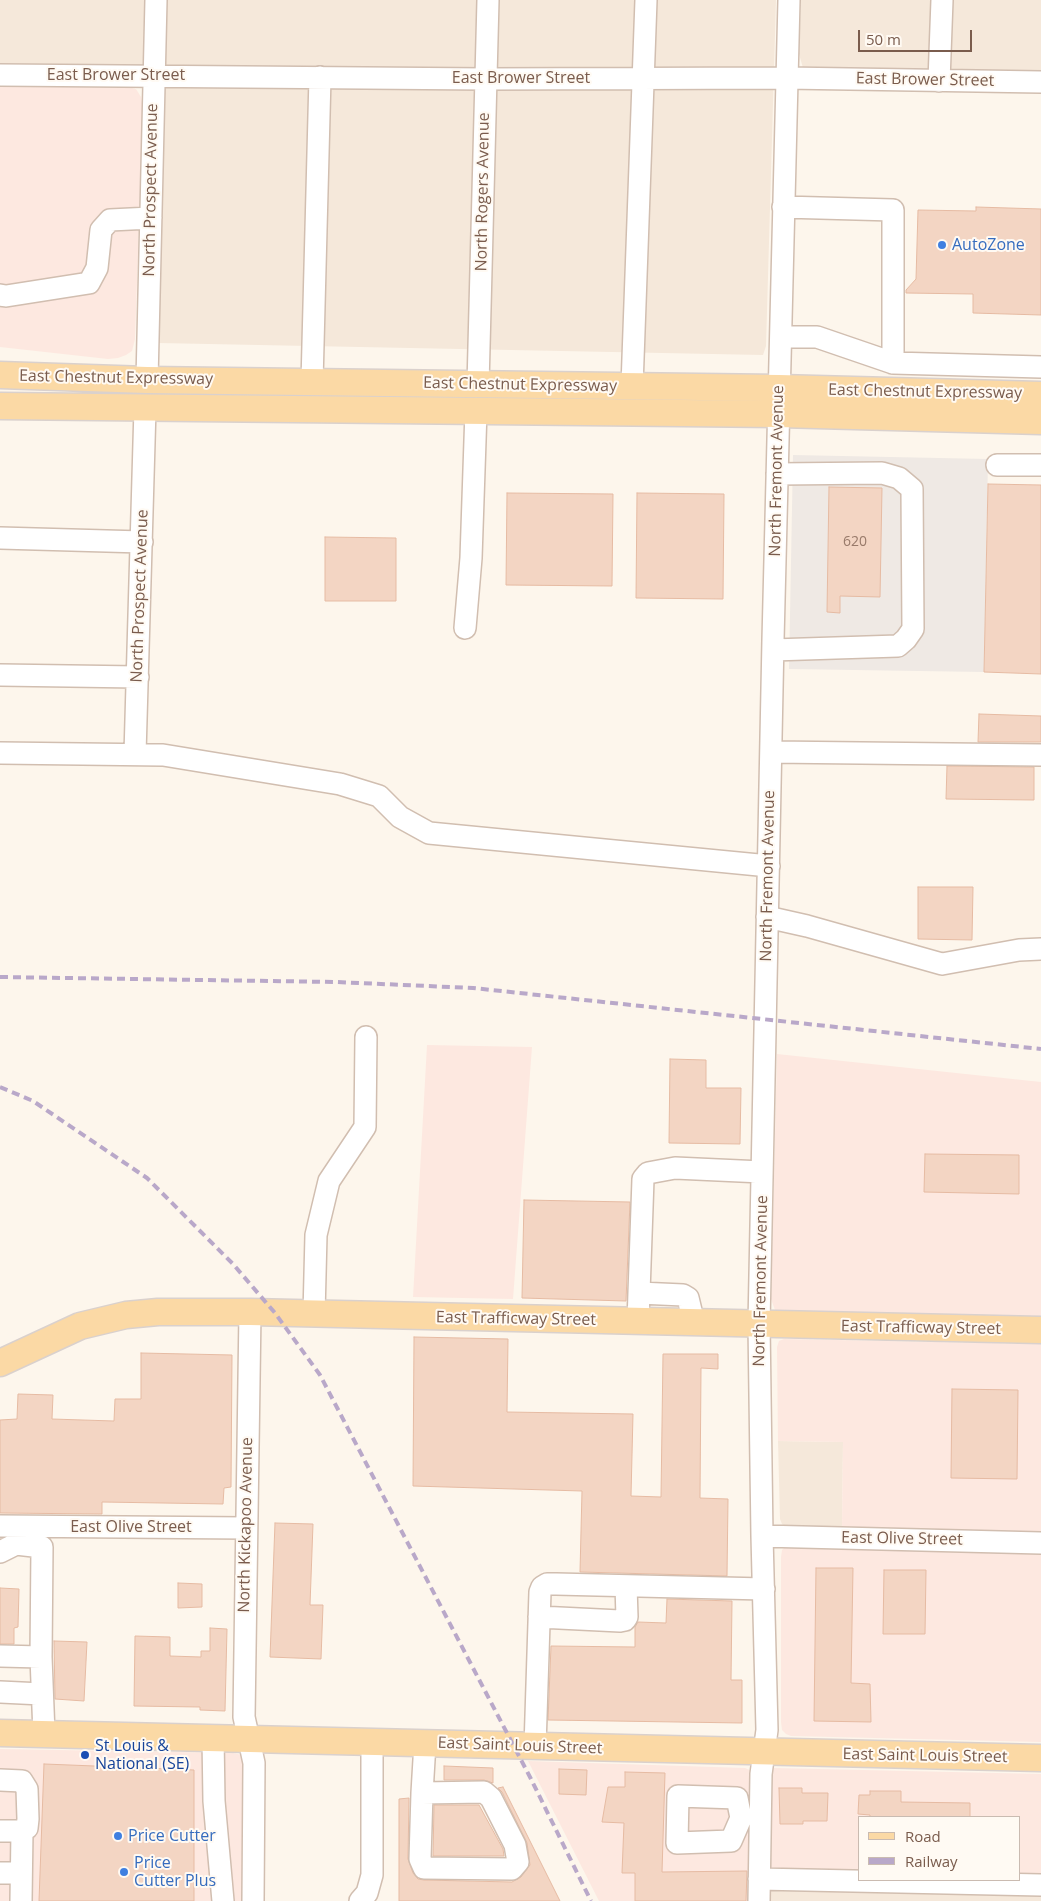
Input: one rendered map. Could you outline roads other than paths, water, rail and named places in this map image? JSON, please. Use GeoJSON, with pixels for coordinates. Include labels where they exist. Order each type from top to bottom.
{"type":"FeatureCollection","features":[{"type":"Feature","properties":{"kind":"main road","name":"East Chestnut Expressway"},"geometry":{"type":"LineString","coordinates":[[0,375],[147,380],[780,388],[1041,394]]}},
{"type":"Feature","properties":{"kind":"main road","name":"East Chestnut Expressway"},"geometry":{"type":"LineString","coordinates":[[0,406],[779,414],[1041,421]]}},
{"type":"Feature","properties":{"kind":"main road","name":"East Trafficway Street"},"geometry":{"type":"LineString","coordinates":[[0,1363],[60,1334],[113,1317],[158,1312],[250,1312],[1041,1330]]}},
{"type":"Feature","properties":{"kind":"main road","name":"East Saint Louis Street"},"geometry":{"type":"LineString","coordinates":[[0,1733],[1041,1758]]}},
{"type":"Feature","properties":{"kind":"street","name":"North Prospect Avenue"},"geometry":{"type":"LineString","coordinates":[[147,380],[156,0]]}},
{"type":"Feature","properties":{"kind":"street","name":"North Rogers Avenue"},"geometry":{"type":"LineString","coordinates":[[478,384],[488,0]]}},
{"type":"Feature","properties":{"kind":"street"},"geometry":{"type":"LineString","coordinates":[[632,386],[646,0]]}},
{"type":"Feature","properties":{"kind":"street","name":"North Fremont Avenue"},"geometry":{"type":"LineString","coordinates":[[759,1901],[759,1879],[750,1817],[760,1774],[767,1730],[759,1324],[789,0]]}},
{"type":"Feature","properties":{"kind":"street"},"geometry":{"type":"LineString","coordinates":[[939,81],[942,0]]}},
{"type":"Feature","properties":{"kind":"street","name":"East Brower Street"},"geometry":{"type":"LineString","coordinates":[[0,74],[486,79],[786,78],[1041,82]]}},
{"type":"Feature","properties":{"kind":"street"},"geometry":{"type":"LineString","coordinates":[[312,382],[320,77]]}},
{"type":"Feature","properties":{"kind":"street"},"geometry":{"type":"LineString","coordinates":[[784,207],[893,210],[893,363]]}},
{"type":"Feature","properties":{"kind":"street"},"geometry":{"type":"LineString","coordinates":[[0,295],[6,296],[90,283],[97,268],[101,230],[110,220],[151,218]]}},
{"type":"Feature","properties":{"kind":"street"},"geometry":{"type":"LineString","coordinates":[[781,337],[817,338],[893,363],[1041,367]]}},
{"type":"Feature","properties":{"kind":"street","name":"North Prospect Avenue"},"geometry":{"type":"LineString","coordinates":[[135,754],[145,408]]}},
{"type":"Feature","properties":{"kind":"street"},"geometry":{"type":"LineString","coordinates":[[465,628],[472,558],[476,411]]}},
{"type":"Feature","properties":{"kind":"street"},"geometry":{"type":"LineString","coordinates":[[997,465],[1041,465]]}},
{"type":"Feature","properties":{"kind":"street"},"geometry":{"type":"LineString","coordinates":[[773,650],[898,646],[913,629],[912,489],[899,478],[882,473],[778,474]]}},
{"type":"Feature","properties":{"kind":"street"},"geometry":{"type":"LineString","coordinates":[[0,538],[142,542]]}},
{"type":"Feature","properties":{"kind":"street"},"geometry":{"type":"LineString","coordinates":[[0,675],[138,677]]}},
{"type":"Feature","properties":{"kind":"street"},"geometry":{"type":"LineString","coordinates":[[771,752],[1041,755]]}},
{"type":"Feature","properties":{"kind":"street"},"geometry":{"type":"LineString","coordinates":[[0,753],[163,755],[340,784],[379,796],[400,817],[429,833],[769,866]]}},
{"type":"Feature","properties":{"kind":"street"},"geometry":{"type":"LineString","coordinates":[[767,918],[807,926],[942,964],[1041,948]]}},
{"type":"Feature","properties":{"kind":"street"},"geometry":{"type":"LineString","coordinates":[[314,1314],[316,1235],[330,1181],[365,1127],[366,1038]]}},
{"type":"Feature","properties":{"kind":"street"},"geometry":{"type":"LineString","coordinates":[[638,1322],[643,1179],[648,1173],[675,1168],[762,1172]]}},
{"type":"Feature","properties":{"kind":"street"},"geometry":{"type":"LineString","coordinates":[[639,1293],[683,1295],[688,1298],[694,1323]]}},
{"type":"Feature","properties":{"kind":"street","name":"North Kickapoo Avenue"},"geometry":{"type":"LineString","coordinates":[[250,1312],[244,1717],[254,1763],[253,1901]]}},
{"type":"Feature","properties":{"kind":"street","name":"East Olive Street"},"geometry":{"type":"LineString","coordinates":[[8,1537],[246,1528]]}},
{"type":"Feature","properties":{"kind":"street","name":"East Olive Street"},"geometry":{"type":"LineString","coordinates":[[762,1536],[1041,1543]]}},
{"type":"Feature","properties":{"kind":"street"},"geometry":{"type":"LineString","coordinates":[[8,1537],[42,1547],[41,1657],[44,1734]]}},
{"type":"Feature","properties":{"kind":"street"},"geometry":{"type":"LineString","coordinates":[[535,1746],[540,1592],[542,1587],[547,1584],[764,1589]]}},
{"type":"Feature","properties":{"kind":"street"},"geometry":{"type":"LineString","coordinates":[[539,1617],[625,1620],[627,1617],[626,1586]]}},
{"type":"Feature","properties":{"kind":"street"},"geometry":{"type":"LineString","coordinates":[[0,1656],[41,1657]]}},
{"type":"Feature","properties":{"kind":"street"},"geometry":{"type":"LineString","coordinates":[[0,1692],[42,1694]]}},
{"type":"Feature","properties":{"kind":"street"},"geometry":{"type":"LineString","coordinates":[[213,1738],[214,1801],[223,1901]]}},
{"type":"Feature","properties":{"kind":"street"},"geometry":{"type":"LineString","coordinates":[[360,1901],[367,1893],[372,1874],[372,1742]]}},
{"type":"Feature","properties":{"kind":"street"},"geometry":{"type":"LineString","coordinates":[[422,1793],[484,1792],[491,1798],[515,1845],[518,1862],[512,1869],[424,1868],[420,1860],[422,1793],[425,1743]]}},
{"type":"Feature","properties":{"kind":"street"},"geometry":{"type":"LineString","coordinates":[[0,1780],[22,1781],[27,1788],[27,1828],[22,1831],[0,1831]]}},
{"type":"Feature","properties":{"kind":"street"},"geometry":{"type":"LineString","coordinates":[[21,1901],[22,1831]]}},
{"type":"Feature","properties":{"kind":"street"},"geometry":{"type":"LineString","coordinates":[[0,1873],[22,1873]]}},
{"type":"Feature","properties":{"kind":"street"},"geometry":{"type":"LineString","coordinates":[[759,1879],[1041,1885]]}},
{"type":"Feature","properties":{"kind":"railway"},"geometry":{"type":"LineString","coordinates":[[0,977],[336,982],[473,988],[1041,1049]]}},
{"type":"Feature","properties":{"kind":"railway"},"geometry":{"type":"LineString","coordinates":[[0,1087],[33,1101],[147,1178],[233,1264],[275,1313],[320,1375],[531,1779],[591,1901]]}},
{"type":"Feature","properties":{"kind":"place","name":"AutoZone"},"geometry":{"type":"Point","coordinates":[942,245]}},
{"type":"Feature","properties":{"kind":"place","name":"St Louis & National (SE)"},"geometry":{"type":"Point","coordinates":[85,1755]}},
{"type":"Feature","properties":{"kind":"place","name":"Price Cutter"},"geometry":{"type":"Point","coordinates":[118,1836]}},
{"type":"Feature","properties":{"kind":"place","name":"Price Cutter Plus"},"geometry":{"type":"Point","coordinates":[124,1872]}}]}
